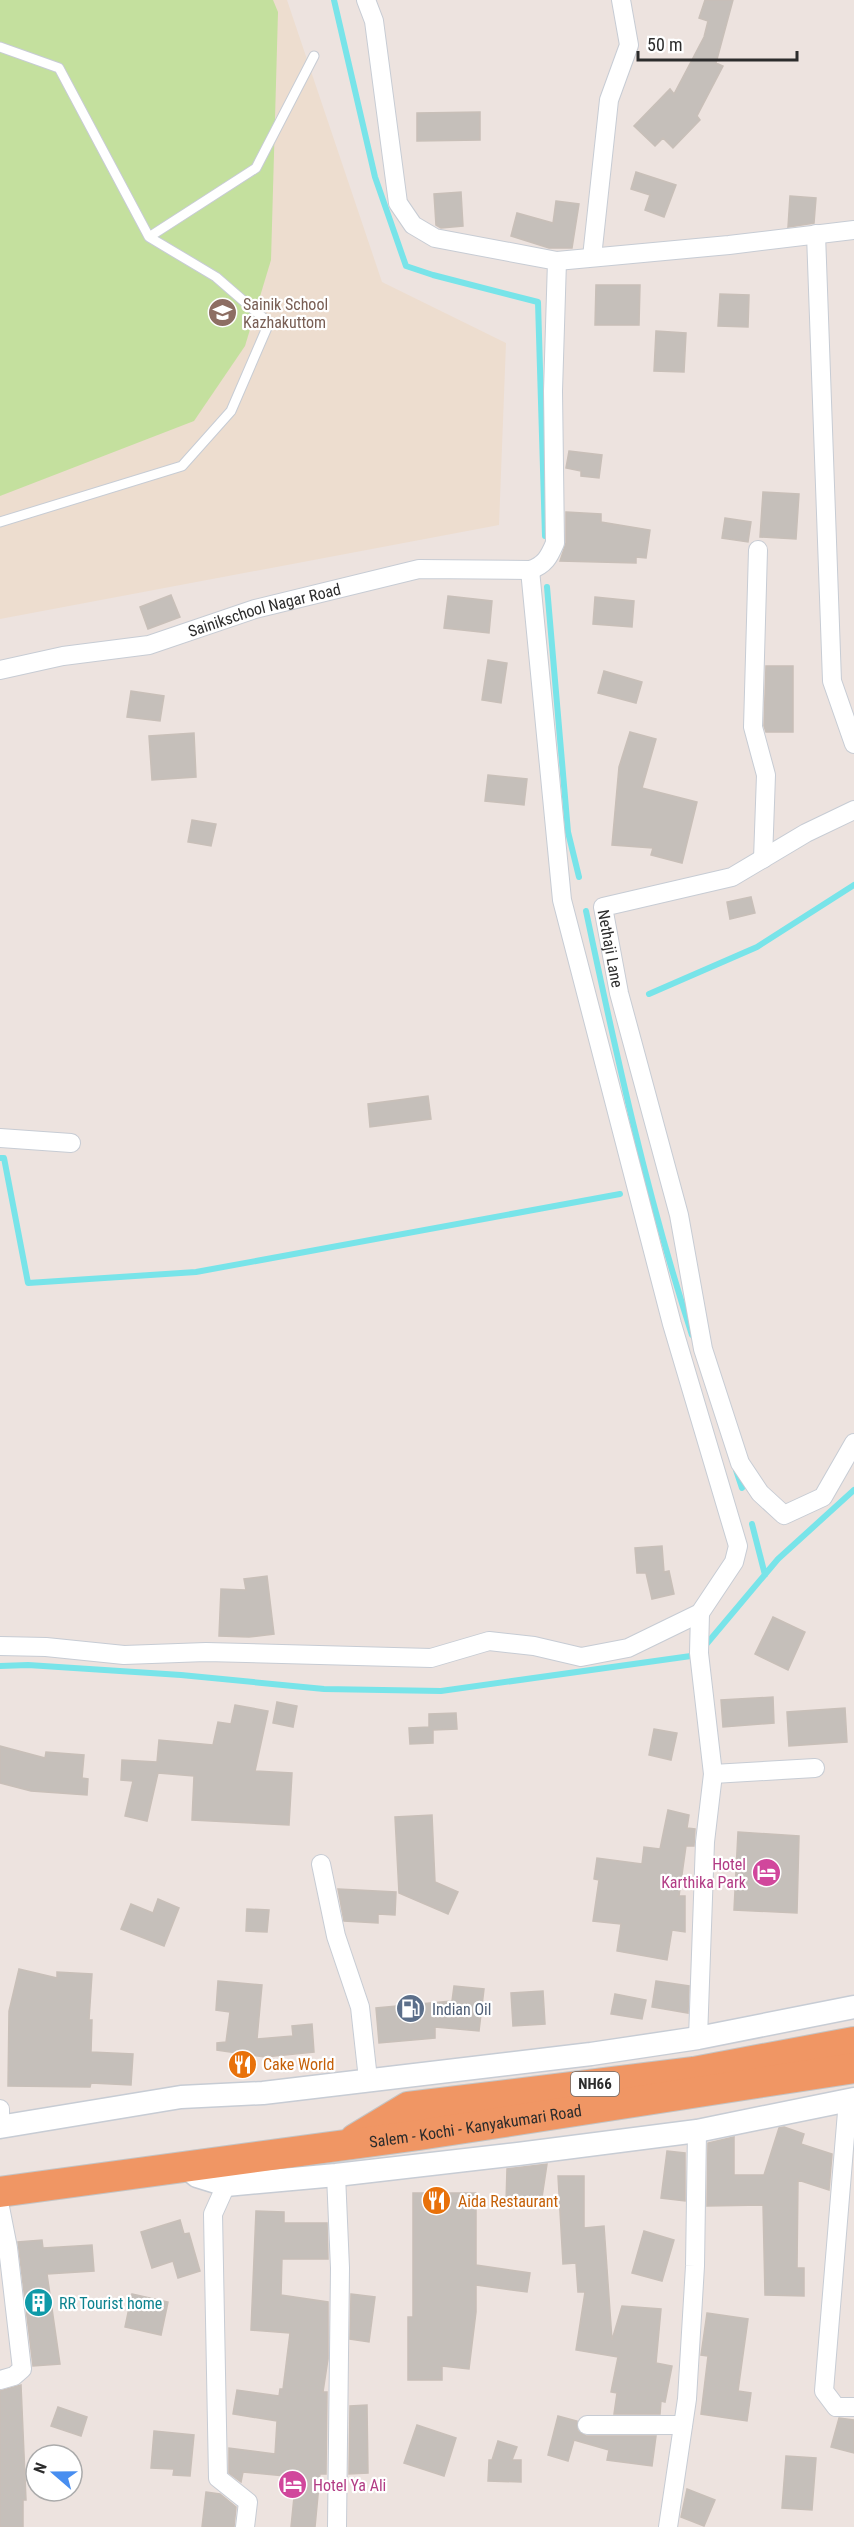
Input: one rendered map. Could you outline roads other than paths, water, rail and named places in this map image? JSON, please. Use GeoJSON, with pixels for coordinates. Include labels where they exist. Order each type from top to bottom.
{"type":"FeatureCollection","features":[{"type":"Feature","properties":{"kind":"highway","name":"Salem - Kochi - Kanyakumari Road"},"geometry":{"type":"LineString","coordinates":[[345,2146],[408,2107],[694,2072],[854,2042]]}},
{"type":"Feature","properties":{"kind":"highway","name":"Salem - Kochi - Kanyakumari Road"},"geometry":{"type":"LineString","coordinates":[[0,2192],[345,2146],[854,2068]]}},
{"type":"Feature","properties":{"kind":"street"},"geometry":{"type":"LineString","coordinates":[[366,0],[374,21],[398,203],[413,225],[435,238],[557,261],[729,245],[854,230]]}},
{"type":"Feature","properties":{"kind":"street"},"geometry":{"type":"LineString","coordinates":[[592,257],[609,100],[629,45],[621,0]]}},
{"type":"Feature","properties":{"kind":"street"},"geometry":{"type":"LineString","coordinates":[[816,234],[832,681],[854,744]]}},
{"type":"Feature","properties":{"kind":"street"},"geometry":{"type":"LineString","coordinates":[[0,1646],[46,1647],[124,1655],[206,1652],[431,1659],[489,1641],[534,1646],[581,1657],[628,1648],[700,1613],[734,1562],[738,1546],[672,1324],[562,900],[530,570],[542,566],[555,543],[553,391],[557,261]]}},
{"type":"Feature","properties":{"kind":"street"},"geometry":{"type":"LineString","coordinates":[[758,550],[753,727],[766,776],[763,859]]}},
{"type":"Feature","properties":{"kind":"street","name":"Sainikschool Nagar Road"},"geometry":{"type":"LineString","coordinates":[[0,670],[63,656],[148,645],[255,609],[419,569],[530,570]]}},
{"type":"Feature","properties":{"kind":"street","name":"Nethaji Lane"},"geometry":{"type":"LineString","coordinates":[[854,810],[806,833],[732,878],[603,907],[619,993],[680,1215],[704,1349],[741,1463],[760,1493],[783,1515],[823,1497],[854,1443]]}},
{"type":"Feature","properties":{"kind":"street"},"geometry":{"type":"LineString","coordinates":[[0,1138],[71,1143]]}},
{"type":"Feature","properties":{"kind":"street"},"geometry":{"type":"LineString","coordinates":[[698,2038],[705,1842],[713,1774],[699,1653],[700,1613]]}},
{"type":"Feature","properties":{"kind":"street"},"geometry":{"type":"LineString","coordinates":[[713,1774],[814,1768]]}},
{"type":"Feature","properties":{"kind":"street"},"geometry":{"type":"LineString","coordinates":[[321,1864],[336,1936],[360,2007],[368,2079]]}},
{"type":"Feature","properties":{"kind":"street"},"geometry":{"type":"LineString","coordinates":[[0,2109],[0,2127],[181,2097],[263,2093],[579,2055],[698,2038],[854,2007]]}},
{"type":"Feature","properties":{"kind":"street"},"geometry":{"type":"LineString","coordinates":[[186,2167],[197,2176],[226,2186],[336,2175],[697,2131],[851,2100],[824,2391],[836,2407],[854,2407]]}},
{"type":"Feature","properties":{"kind":"street"},"geometry":{"type":"LineString","coordinates":[[668,2527],[687,2399],[695,2266],[697,2131]]}},
{"type":"Feature","properties":{"kind":"street"},"geometry":{"type":"LineString","coordinates":[[336,2175],[340,2268],[337,2527]]}},
{"type":"Feature","properties":{"kind":"street"},"geometry":{"type":"LineString","coordinates":[[226,2186],[213,2214],[218,2478],[248,2502],[245,2527]]}},
{"type":"Feature","properties":{"kind":"street"},"geometry":{"type":"LineString","coordinates":[[0,2207],[8,2248],[22,2368],[14,2376],[0,2380]]}},
{"type":"Feature","properties":{"kind":"street"},"geometry":{"type":"LineString","coordinates":[[587,2425],[683,2425]]}},
{"type":"Feature","properties":{"kind":"lane"},"geometry":{"type":"LineString","coordinates":[[0,47],[59,68],[149,237],[216,276],[269,323],[231,411],[182,466],[0,522]]}},
{"type":"Feature","properties":{"kind":"lane"},"geometry":{"type":"LineString","coordinates":[[149,237],[256,168],[314,56]]}},
{"type":"Feature","properties":{"kind":"waterway"},"geometry":{"type":"LineString","coordinates":[[334,0],[375,177],[406,266],[538,302],[545,536]]}},
{"type":"Feature","properties":{"kind":"waterway"},"geometry":{"type":"LineString","coordinates":[[547,587],[568,832],[579,877]]}},
{"type":"Feature","properties":{"kind":"waterway"},"geometry":{"type":"LineString","coordinates":[[649,994],[757,947],[854,885]]}},
{"type":"Feature","properties":{"kind":"waterway"},"geometry":{"type":"LineString","coordinates":[[586,911],[647,1177],[692,1335]]}},
{"type":"Feature","properties":{"kind":"waterway"},"geometry":{"type":"LineString","coordinates":[[0,1158],[4,1158],[28,1283],[196,1272],[620,1194]]}},
{"type":"Feature","properties":{"kind":"waterway"},"geometry":{"type":"LineString","coordinates":[[736,1470],[742,1488]]}},
{"type":"Feature","properties":{"kind":"waterway"},"geometry":{"type":"LineString","coordinates":[[704,1647],[778,1559],[854,1490]]}},
{"type":"Feature","properties":{"kind":"waterway"},"geometry":{"type":"LineString","coordinates":[[752,1524],[765,1575]]}},
{"type":"Feature","properties":{"kind":"waterway"},"geometry":{"type":"LineString","coordinates":[[0,1666],[28,1665],[181,1675],[324,1689],[441,1691],[698,1655]]}},
{"type":"Feature","properties":{"kind":"place","name":"Sainik School Kazhakuttom"},"geometry":{"type":"Point","coordinates":[222,313]}},
{"type":"Feature","properties":{"kind":"place","name":"Hotel Karthika Park"},"geometry":{"type":"Point","coordinates":[767,1873]}},
{"type":"Feature","properties":{"kind":"place","name":"Indian Oil"},"geometry":{"type":"Point","coordinates":[411,2009]}},
{"type":"Feature","properties":{"kind":"place","name":"Cake World"},"geometry":{"type":"Point","coordinates":[242,2064]}},
{"type":"Feature","properties":{"kind":"place","name":"Aida Restaurant"},"geometry":{"type":"Point","coordinates":[437,2201]}},
{"type":"Feature","properties":{"kind":"place","name":"RR Tourist home"},"geometry":{"type":"Point","coordinates":[38,2303]}},
{"type":"Feature","properties":{"kind":"place","name":"Hotel Ya Ali"},"geometry":{"type":"Point","coordinates":[292,2485]}}]}
